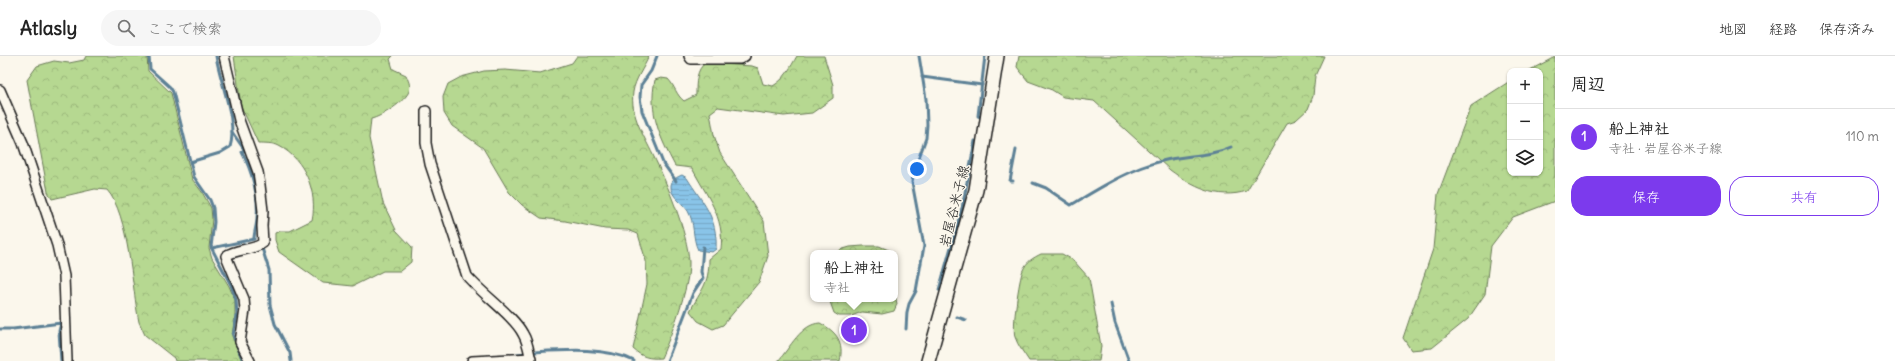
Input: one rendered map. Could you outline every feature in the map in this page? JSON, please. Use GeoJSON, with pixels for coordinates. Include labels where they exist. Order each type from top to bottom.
{"type":"FeatureCollection","features":[{"type":"Feature","properties":{"kind":"main road","name":"岩屋谷米子線"},"geometry":{"type":"LineString","coordinates":[[928,361],[976,190],[997,56]]}},
{"type":"Feature","properties":{"kind":"street"},"geometry":{"type":"LineString","coordinates":[[224,56],[239,120],[258,172],[263,211],[263,243],[258,247],[232,252],[226,256],[244,299],[245,310],[240,342],[250,361]]}},
{"type":"Feature","properties":{"kind":"street"},"geometry":{"type":"LineString","coordinates":[[688,56],[691,59],[740,59],[745,56]]}},
{"type":"Feature","properties":{"kind":"street"},"geometry":{"type":"LineString","coordinates":[[0,90],[23,143],[57,245],[64,276],[67,361]]}},
{"type":"Feature","properties":{"kind":"street"},"geometry":{"type":"LineString","coordinates":[[426,111],[426,143],[430,164],[467,276],[477,288],[519,327],[524,335],[531,360],[472,361]]}},
{"type":"Feature","properties":{"kind":"green space"},"geometry":{"type":"Polygon","coordinates":[[[86,56],[147,56],[148,71],[171,93],[192,179],[202,192],[211,208],[212,219],[209,248],[212,258],[229,286],[235,300],[235,315],[232,336],[242,361],[175,361],[174,358],[145,335],[139,322],[125,234],[114,201],[107,190],[95,189],[52,199],[48,192],[27,80],[37,66],[54,61],[69,63],[84,60],[86,56]]]}},
{"type":"Feature","properties":{"kind":"green space"},"geometry":{"type":"Polygon","coordinates":[[[234,56],[393,56],[390,59],[393,69],[406,75],[410,89],[407,95],[393,108],[371,119],[369,138],[383,203],[396,230],[412,247],[411,262],[400,271],[383,271],[353,286],[323,283],[279,252],[275,240],[275,233],[280,231],[290,231],[312,220],[313,199],[311,188],[308,178],[302,168],[296,159],[288,152],[274,144],[258,143],[241,106],[234,56]]]}},
{"type":"Feature","properties":{"kind":"green space"},"geometry":{"type":"Polygon","coordinates":[[[577,56],[649,56],[634,87],[634,109],[638,125],[676,207],[685,237],[689,262],[683,297],[675,324],[661,358],[646,357],[633,349],[647,284],[646,261],[638,234],[628,230],[605,229],[541,218],[522,205],[509,192],[483,148],[452,126],[444,113],[443,97],[448,84],[461,77],[484,71],[505,70],[540,73],[572,63],[577,56]]]}},
{"type":"Feature","properties":{"kind":"green space"},"geometry":{"type":"Polygon","coordinates":[[[797,56],[824,56],[833,85],[833,98],[812,113],[784,116],[718,107],[710,113],[714,135],[720,153],[764,221],[768,256],[759,282],[723,325],[713,329],[698,321],[690,311],[706,281],[709,268],[709,259],[721,249],[720,227],[713,207],[692,168],[675,166],[660,135],[654,114],[653,103],[655,80],[661,78],[668,79],[684,101],[696,95],[698,72],[706,63],[752,66],[758,68],[763,84],[773,86],[784,77],[797,56]]]}},
{"type":"Feature","properties":{"kind":"green space"},"geometry":{"type":"Polygon","coordinates":[[[1019,56],[1324,56],[1315,76],[1313,96],[1308,109],[1296,120],[1287,123],[1247,191],[1226,194],[1206,190],[1188,182],[1170,170],[1094,101],[1063,97],[1052,90],[1028,81],[1017,67],[1019,56]]]}},
{"type":"Feature","properties":{"kind":"green space"},"geometry":{"type":"Polygon","coordinates":[[[1555,57],[1555,201],[1513,217],[1491,246],[1485,294],[1468,319],[1432,348],[1411,350],[1403,338],[1433,249],[1438,194],[1471,106],[1507,83],[1507,176],[1543,176],[1543,68],[1534,68],[1555,57]]]}},
{"type":"Feature","properties":{"kind":"green space"},"geometry":{"type":"Polygon","coordinates":[[[879,246],[889,250],[840,250],[850,247],[879,246]]]}},
{"type":"Feature","properties":{"kind":"green space"},"geometry":{"type":"Polygon","coordinates":[[[1041,254],[1062,254],[1073,260],[1089,278],[1101,346],[1099,361],[1029,361],[1018,343],[1015,337],[1014,324],[1021,275],[1028,262],[1041,254]]]}},
{"type":"Feature","properties":{"kind":"green space"},"geometry":{"type":"Polygon","coordinates":[[[830,302],[897,302],[897,304],[894,311],[882,314],[862,312],[851,316],[839,316],[834,313],[830,302]]]}},
{"type":"Feature","properties":{"kind":"green space"},"geometry":{"type":"Polygon","coordinates":[[[820,323],[831,330],[838,338],[841,348],[840,361],[778,361],[802,332],[813,324],[820,323]]]}},
{"type":"Feature","properties":{"kind":"water"},"geometry":{"type":"Polygon","coordinates":[[[682,175],[687,178],[708,210],[712,219],[716,238],[716,249],[712,252],[698,250],[693,225],[688,211],[671,190],[673,180],[682,175]]]}},
{"type":"Feature","properties":{"kind":"waterway"},"geometry":{"type":"LineString","coordinates":[[149,56],[150,69],[170,87],[173,92],[194,177],[210,200],[213,208],[214,222],[211,247],[231,285],[236,300],[237,315],[233,335],[243,361]]}},
{"type":"Feature","properties":{"kind":"waterway"},"geometry":{"type":"LineString","coordinates":[[190,162],[220,153],[230,147],[232,126],[228,102],[216,56]]}},
{"type":"Feature","properties":{"kind":"waterway"},"geometry":{"type":"LineString","coordinates":[[657,56],[651,71],[641,85],[640,97],[642,111],[663,163],[676,181]]}},
{"type":"Feature","properties":{"kind":"waterway"},"geometry":{"type":"LineString","coordinates":[[906,329],[907,312],[909,304],[916,291],[924,246],[912,182],[914,171],[926,138],[927,125],[926,99],[919,56]]}},
{"type":"Feature","properties":{"kind":"waterway"},"geometry":{"type":"LineString","coordinates":[[981,120],[981,117],[978,116],[985,56]]}},
{"type":"Feature","properties":{"kind":"waterway"},"geometry":{"type":"LineString","coordinates":[[922,77],[982,85]]}},
{"type":"Feature","properties":{"kind":"waterway"},"geometry":{"type":"LineString","coordinates":[[232,132],[248,155]]}},
{"type":"Feature","properties":{"kind":"waterway"},"geometry":{"type":"LineString","coordinates":[[939,290],[962,208],[975,141]]}},
{"type":"Feature","properties":{"kind":"waterway"},"geometry":{"type":"LineString","coordinates":[[1033,183],[1046,188],[1071,205],[1126,174],[1150,164],[1170,159],[1214,153],[1231,147]]}},
{"type":"Feature","properties":{"kind":"waterway"},"geometry":{"type":"LineString","coordinates":[[212,248],[254,239],[257,221],[257,201],[252,175],[242,152],[244,149]]}},
{"type":"Feature","properties":{"kind":"waterway"},"geometry":{"type":"LineString","coordinates":[[1013,181],[1010,181],[1016,150]]}},
{"type":"Feature","properties":{"kind":"waterway"},"geometry":{"type":"LineString","coordinates":[[261,245],[269,270],[270,305],[275,324],[290,353],[291,361]]}},
{"type":"Feature","properties":{"kind":"waterway"},"geometry":{"type":"LineString","coordinates":[[667,361],[693,293],[703,278],[701,272],[703,247]]}},
{"type":"Feature","properties":{"kind":"waterway"},"geometry":{"type":"LineString","coordinates":[[1111,304],[1115,323],[1129,361]]}},
{"type":"Feature","properties":{"kind":"waterway"},"geometry":{"type":"LineString","coordinates":[[957,317],[966,320]]}},
{"type":"Feature","properties":{"kind":"waterway"},"geometry":{"type":"LineString","coordinates":[[0,329],[13,329],[61,323],[59,331],[61,361]]}},
{"type":"Feature","properties":{"kind":"waterway"},"geometry":{"type":"LineString","coordinates":[[535,352],[573,350],[599,351],[611,353],[634,361]]}},
{"type":"Feature","properties":{"kind":"waterway"},"geometry":{"type":"LineString","coordinates":[[517,354],[527,353]]}},
{"type":"Feature","properties":{"kind":"place","name":"船上神社"},"geometry":{"type":"Point","coordinates":[854,330]}}]}
